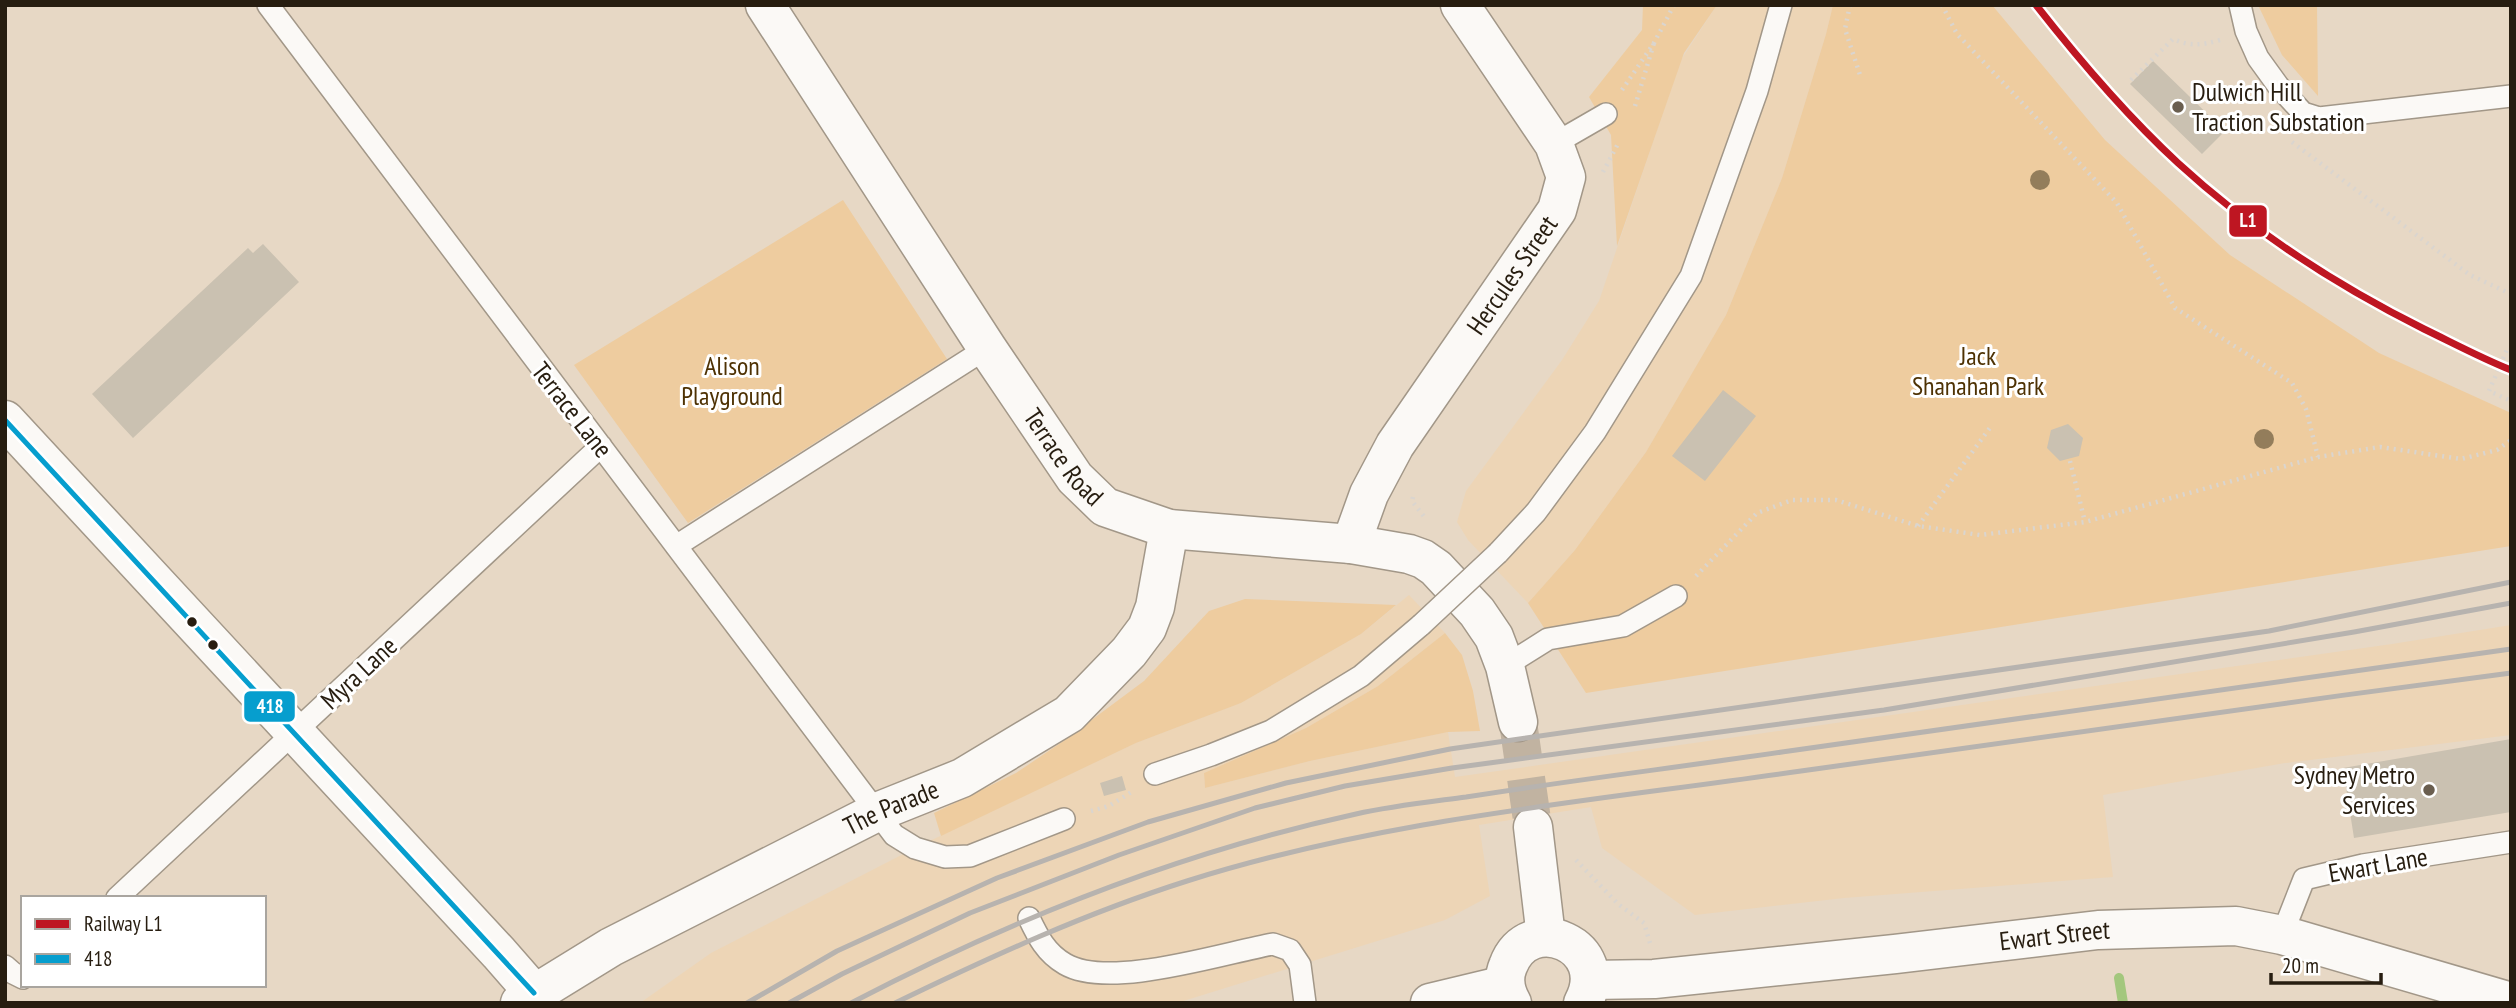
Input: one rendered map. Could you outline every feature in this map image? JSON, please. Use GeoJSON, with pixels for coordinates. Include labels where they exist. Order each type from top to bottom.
{"type":"FeatureCollection","features":[{"type":"Feature","properties":{"kind":"street","name":"Terrace Road"},"geometry":{"type":"LineString","coordinates":[[765,5],[987,348],[1076,478],[1105,507],[1170,529],[1351,544],[1423,559],[1436,568],[1477,612],[1494,637],[1505,666],[1518,722]]}},
{"type":"Feature","properties":{"kind":"street","name":"Hercules Street"},"geometry":{"type":"LineString","coordinates":[[1351,544],[1369,494],[1395,445],[1557,210],[1566,177],[1554,144],[1460,5]]}},
{"type":"Feature","properties":{"kind":"street"},"geometry":{"type":"LineString","coordinates":[[5,421],[499,953],[527,998]]}},
{"type":"Feature","properties":{"kind":"street","name":"The Parade"},"geometry":{"type":"LineString","coordinates":[[527,998],[611,947],[877,813],[962,778],[1069,714],[1129,652],[1147,628],[1155,607],[1170,529]]}},
{"type":"Feature","properties":{"kind":"street"},"geometry":{"type":"LineString","coordinates":[[1533,827],[1546,937]]}},
{"type":"Feature","properties":{"kind":"street","name":"Ewart Street"},"geometry":{"type":"LineString","coordinates":[[1586,992],[1654,979],[2098,930],[2236,926],[2282,935],[2511,1002]]}},
{"type":"Feature","properties":{"kind":"street"},"geometry":{"type":"LineString","coordinates":[[1430,1003],[1508,994],[1505,972],[1511,958],[1520,947],[1532,940],[1546,937],[1568,942],[1585,958],[1586,992]]}},
{"type":"Feature","properties":{"kind":"lane","name":"Terrace Lane"},"geometry":{"type":"LineString","coordinates":[[268,5],[532,359],[601,446],[894,835],[915,848],[945,857],[970,856],[1063,819]]}},
{"type":"Feature","properties":{"kind":"lane"},"geometry":{"type":"LineString","coordinates":[[1155,774],[1272,731],[1362,676],[1498,553],[1536,512],[1595,432],[1691,276],[1756,91],[1781,5]]}},
{"type":"Feature","properties":{"kind":"lane"},"geometry":{"type":"LineString","coordinates":[[2240,5],[2246,31],[2258,58],[2279,87],[2303,113],[2319,118],[2511,96]]}},
{"type":"Feature","properties":{"kind":"lane"},"geometry":{"type":"LineString","coordinates":[[1554,144],[1606,114]]}},
{"type":"Feature","properties":{"kind":"lane"},"geometry":{"type":"LineString","coordinates":[[676,546],[987,348]]}},
{"type":"Feature","properties":{"kind":"lane","name":"Myra Lane"},"geometry":{"type":"LineString","coordinates":[[119,896],[601,446]]}},
{"type":"Feature","properties":{"kind":"lane"},"geometry":{"type":"LineString","coordinates":[[1505,666],[1548,639],[1623,626],[1676,596]]}},
{"type":"Feature","properties":{"kind":"lane","name":"Ewart Lane"},"geometry":{"type":"LineString","coordinates":[[2282,935],[2304,879],[2363,865],[2511,842]]}},
{"type":"Feature","properties":{"kind":"lane"},"geometry":{"type":"LineString","coordinates":[[1029,918],[1047,951],[1065,965],[1083,972],[1136,972],[1273,944],[1290,950],[1300,965],[1305,1003]]}},
{"type":"Feature","properties":{"kind":"lane"},"geometry":{"type":"LineString","coordinates":[[5,966],[21,977]]}},
{"type":"Feature","properties":{"kind":"path"},"geometry":{"type":"LineString","coordinates":[[1606,114],[1654,43],[1674,5]]}},
{"type":"Feature","properties":{"kind":"path"},"geometry":{"type":"LineString","coordinates":[[1850,5],[1845,29],[1860,75]]}},
{"type":"Feature","properties":{"kind":"path"},"geometry":{"type":"LineString","coordinates":[[1942,5],[1956,34],[2117,203],[2175,308],[2292,383],[2306,409],[2318,457]]}},
{"type":"Feature","properties":{"kind":"path"},"geometry":{"type":"LineString","coordinates":[[2131,79],[2173,39],[2188,46],[2210,43]]}},
{"type":"Feature","properties":{"kind":"path"},"geometry":{"type":"LineString","coordinates":[[1632,116],[1654,43]]}},
{"type":"Feature","properties":{"kind":"path"},"geometry":{"type":"LineString","coordinates":[[2303,113],[2291,141],[2470,275],[2511,295]]}},
{"type":"Feature","properties":{"kind":"path"},"geometry":{"type":"LineString","coordinates":[[1602,174],[1622,135]]}},
{"type":"Feature","properties":{"kind":"path"},"geometry":{"type":"LineString","coordinates":[[2511,348],[2508,347],[2489,391],[2511,401]]}},
{"type":"Feature","properties":{"kind":"path"},"geometry":{"type":"LineString","coordinates":[[1919,526],[1992,425]]}},
{"type":"Feature","properties":{"kind":"path"},"geometry":{"type":"LineString","coordinates":[[1676,596],[1757,513],[1792,500],[1836,500],[1919,526],[1980,535],[2085,522],[2318,457],[2380,447],[2460,459],[2497,450],[2511,440]]}},
{"type":"Feature","properties":{"kind":"path"},"geometry":{"type":"LineString","coordinates":[[2070,461],[2085,522]]}},
{"type":"Feature","properties":{"kind":"path"},"geometry":{"type":"LineString","coordinates":[[1063,819],[1109,806],[1129,795],[1155,774]]}},
{"type":"Feature","properties":{"kind":"path"},"geometry":{"type":"LineString","coordinates":[[1597,881],[1618,904],[1644,923],[1652,951]]}},
{"type":"Feature","properties":{"kind":"shaded area"},"geometry":{"type":"Polygon","coordinates":[[[1717,5],[1833,5],[1782,178],[1726,315],[1646,452],[1575,550],[1528,603],[1468,540],[1457,522],[1466,491],[1562,360],[1599,301],[1681,60],[1717,5]]]}},
{"type":"Feature","properties":{"kind":"shaded area"},"geometry":{"type":"Polygon","coordinates":[[[1409,595],[1445,633],[1378,686],[1306,728],[1204,773],[1205,788],[1310,761],[1448,732],[1455,777],[2511,625],[2511,735],[2285,763],[2103,795],[2113,877],[1844,898],[1695,915],[1602,848],[1591,807],[1479,825],[1490,896],[1445,920],[1177,1003],[640,1003],[711,953],[915,848],[1136,743],[1241,703],[1361,634],[1409,595]]]}},
{"type":"Feature","properties":{"kind":"green space"},"geometry":{"type":"Polygon","coordinates":[[[1643,5],[1717,5],[1684,53],[1617,246],[1611,135],[1589,97],[1642,30],[1643,5]]]}},
{"type":"Feature","properties":{"kind":"green space","name":"Jack Shanahan Park"},"geometry":{"type":"Polygon","coordinates":[[[1833,5],[1992,5],[2105,140],[2230,255],[2379,353],[2511,413],[2511,546],[1586,693],[1528,603],[1575,550],[1646,452],[1726,315],[1782,178],[1833,5]]]}},
{"type":"Feature","properties":{"kind":"green space"},"geometry":{"type":"Polygon","coordinates":[[[2258,5],[2317,5],[2318,96],[2282,55],[2258,5]]]}},
{"type":"Feature","properties":{"kind":"green space","name":"Alison Playground"},"geometry":{"type":"Polygon","coordinates":[[[843,200],[947,359],[688,523],[574,365],[843,200]]]}},
{"type":"Feature","properties":{"kind":"green space"},"geometry":{"type":"Polygon","coordinates":[[[1245,599],[1396,605],[1361,634],[1241,703],[1136,743],[941,836],[934,813],[1016,773],[1062,742],[1144,681],[1209,611],[1245,599]]]}},
{"type":"Feature","properties":{"kind":"green space"},"geometry":{"type":"Polygon","coordinates":[[[1445,633],[1462,655],[1473,691],[1480,731],[1448,732],[1310,761],[1205,788],[1204,773],[1306,728],[1378,686],[1445,633]]]}},
{"type":"Feature","properties":{"kind":"building","name":"Dulwich Hill Traction Substation"},"geometry":{"type":"Polygon","coordinates":[[[2153,61],[2225,131],[2202,154],[2130,84],[2153,61]]]}},
{"type":"Feature","properties":{"kind":"building"},"geometry":{"type":"Polygon","coordinates":[[[263,244],[299,282],[133,438],[92,394],[248,248],[253,253],[263,244]]]}},
{"type":"Feature","properties":{"kind":"building"},"geometry":{"type":"Polygon","coordinates":[[[1723,390],[1756,416],[1705,481],[1672,456],[1723,390]]]}},
{"type":"Feature","properties":{"kind":"building"},"geometry":{"type":"Polygon","coordinates":[[[2068,424],[2083,438],[2079,456],[2060,461],[2047,448],[2051,430],[2068,424]]]}},
{"type":"Feature","properties":{"kind":"building","name":"Sydney Metro Services"},"geometry":{"type":"Polygon","coordinates":[[[2511,739],[2511,812],[2354,838],[2343,768],[2511,739]]]}},
{"type":"Feature","properties":{"kind":"building"},"geometry":{"type":"Polygon","coordinates":[[[1122,776],[1126,790],[1104,796],[1100,783],[1122,776]]]}},
{"type":"Feature","properties":{"kind":"waterway"},"geometry":{"type":"LineString","coordinates":[[2119,978],[2123,1003]]}},
{"type":"Feature","properties":{"kind":"tunnel"},"geometry":{"type":"LineString","coordinates":[[1518,722],[1533,827]]}},
{"type":"Feature","properties":{"kind":"railway"},"geometry":{"type":"LineString","coordinates":[[747,1003],[837,951],[997,878],[1148,822],[1286,783],[1450,749],[2269,631],[2511,582]]}},
{"type":"Feature","properties":{"kind":"railway"},"geometry":{"type":"LineString","coordinates":[[789,1003],[842,974],[970,913],[1119,855],[1255,808],[1345,786],[1452,768],[1884,710],[2354,632],[2511,603]]}},
{"type":"Feature","properties":{"kind":"railway"},"geometry":{"type":"LineString","coordinates":[[851,1003],[973,944],[1097,892],[1225,848],[1356,814],[1397,806],[2511,649]]}},
{"type":"Feature","properties":{"kind":"railway"},"geometry":{"type":"LineString","coordinates":[[895,1003],[1112,907],[1262,859],[1338,841],[1569,802],[2511,673]]}},
{"type":"Feature","properties":{"kind":"rail line","name":"L1"},"geometry":{"type":"LineString","coordinates":[[2036,5],[2140,126],[2178,163],[2235,211],[2295,255],[2359,294],[2424,329],[2511,370]]}},
{"type":"Feature","properties":{"kind":"transit line","name":"418"},"geometry":{"type":"LineString","coordinates":[[5,420],[534,993]]}},
{"type":"Feature","properties":{"kind":"place","name":"Dulwich Hill Traction Substation"},"geometry":{"type":"Point","coordinates":[2178,107]}},
{"type":"Feature","properties":{"kind":"place","name":"Sydney Metro Services"},"geometry":{"type":"Point","coordinates":[2429,790]}}]}
